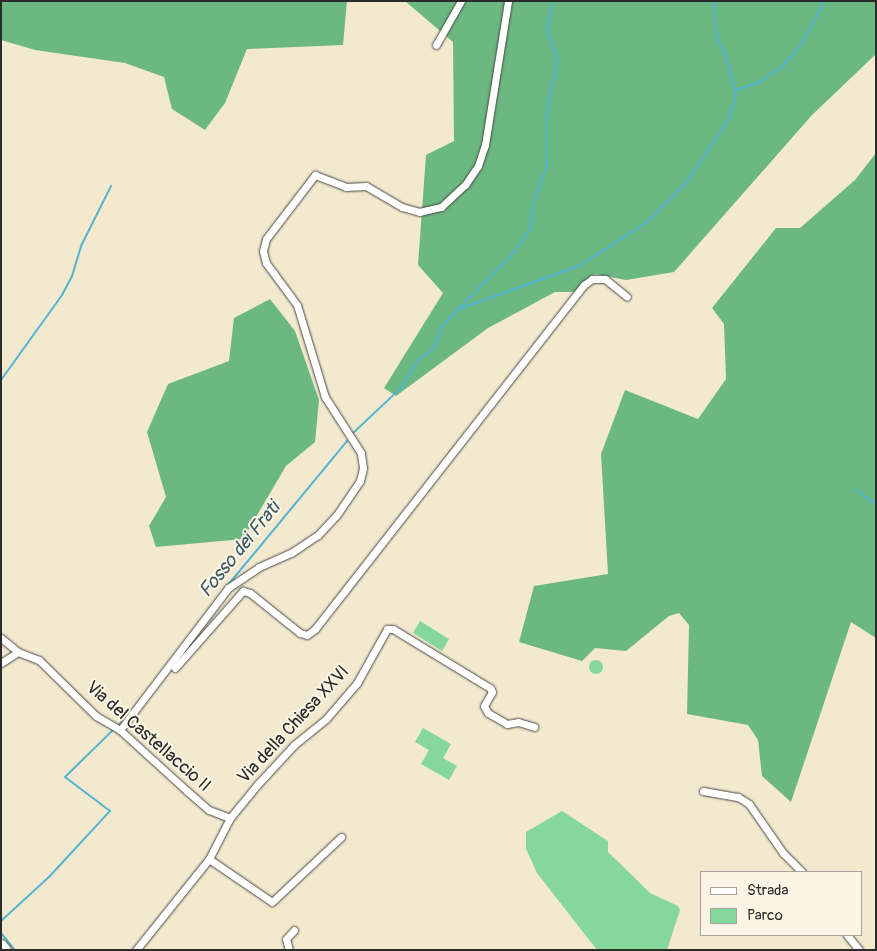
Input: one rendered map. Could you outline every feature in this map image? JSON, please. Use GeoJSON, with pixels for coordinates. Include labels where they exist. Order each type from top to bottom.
{"type":"FeatureCollection","features":[{"type":"Feature","properties":{"kind":"main road"},"geometry":{"type":"LineString","coordinates":[[1,945],[5,950]]}},
{"type":"Feature","properties":{"kind":"street"},"geometry":{"type":"LineString","coordinates":[[436,45],[461,1]]}},
{"type":"Feature","properties":{"kind":"street"},"geometry":{"type":"LineString","coordinates":[[136,711],[228,588],[251,571],[291,553],[318,535],[336,516],[360,481],[363,468],[361,453],[325,397],[297,305],[266,262],[263,251],[266,239],[315,175],[346,187],[366,186],[402,207],[420,212],[441,207],[465,185],[478,166],[488,132],[508,1]]}},
{"type":"Feature","properties":{"kind":"street"},"geometry":{"type":"LineString","coordinates":[[120,730],[242,591],[250,593],[300,633],[307,634],[315,629],[584,285],[592,279],[605,279],[627,297]]}},
{"type":"Feature","properties":{"kind":"street","name":"Via della Chiesa XXVI"},"geometry":{"type":"LineString","coordinates":[[136,950],[209,858],[230,818],[294,745],[326,719],[356,683],[387,629],[393,629],[490,688],[492,692],[484,706],[488,713],[508,724],[518,722],[534,727]]}},
{"type":"Feature","properties":{"kind":"street","name":"Via del Castellaccio II"},"geometry":{"type":"LineString","coordinates":[[1,638],[18,652],[39,660],[96,716],[120,730],[146,757],[209,810],[230,818]]}},
{"type":"Feature","properties":{"kind":"street"},"geometry":{"type":"LineString","coordinates":[[1,663],[18,652]]}},
{"type":"Feature","properties":{"kind":"street"},"geometry":{"type":"LineString","coordinates":[[703,791],[738,797],[750,804],[783,853],[801,871]]}},
{"type":"Feature","properties":{"kind":"street"},"geometry":{"type":"LineString","coordinates":[[209,858],[272,902],[341,837]]}},
{"type":"Feature","properties":{"kind":"street"},"geometry":{"type":"LineString","coordinates":[[289,950],[286,940],[294,930]]}},
{"type":"Feature","properties":{"kind":"street"},"geometry":{"type":"LineString","coordinates":[[848,936],[858,950]]}},
{"type":"Feature","properties":{"kind":"green space"},"geometry":{"type":"Polygon","coordinates":[[[1,1],[347,1],[343,45],[247,49],[225,103],[205,130],[172,109],[164,77],[125,63],[35,50],[1,40],[1,1]]]}},
{"type":"Feature","properties":{"kind":"green space"},"geometry":{"type":"Polygon","coordinates":[[[405,1],[876,1],[876,57],[875,55],[812,115],[674,272],[626,280],[595,274],[573,292],[555,292],[488,328],[396,396],[384,388],[443,293],[418,265],[426,155],[454,141],[453,42],[405,1]]]}},
{"type":"Feature","properties":{"kind":"green space"},"geometry":{"type":"Polygon","coordinates":[[[876,153],[876,638],[851,622],[791,802],[762,776],[758,740],[748,725],[687,714],[689,625],[679,613],[669,616],[626,651],[595,648],[582,661],[519,642],[534,586],[608,574],[601,454],[625,390],[698,419],[726,379],[724,324],[712,308],[776,228],[800,228],[855,180],[876,153]]]}},
{"type":"Feature","properties":{"kind":"green space"},"geometry":{"type":"Polygon","coordinates":[[[270,299],[295,331],[319,400],[315,442],[286,466],[243,539],[156,547],[149,526],[166,497],[147,432],[168,384],[229,361],[234,318],[270,299]]]}},
{"type":"Feature","properties":{"kind":"green space"},"geometry":{"type":"Polygon","coordinates":[[[420,621],[449,639],[442,651],[413,633],[420,621]]]}},
{"type":"Feature","properties":{"kind":"green space"},"geometry":{"type":"Polygon","coordinates":[[[593,660],[599,660],[603,667],[599,674],[593,674],[589,670],[589,664],[593,660]]]}},
{"type":"Feature","properties":{"kind":"green space"},"geometry":{"type":"Polygon","coordinates":[[[423,728],[451,744],[443,758],[457,766],[449,780],[421,764],[429,750],[415,742],[423,728]]]}},
{"type":"Feature","properties":{"kind":"green space"},"geometry":{"type":"Polygon","coordinates":[[[562,811],[608,841],[608,852],[650,893],[678,906],[680,910],[667,950],[597,950],[537,873],[526,849],[526,832],[562,811]]]}},
{"type":"Feature","properties":{"kind":"waterway","name":"Fosso dei Frati"},"geometry":{"type":"LineString","coordinates":[[353,433],[402,387],[417,361],[434,348],[442,326],[515,251],[530,229],[535,199],[547,166],[547,115],[557,60],[547,30],[553,1]]}},
{"type":"Feature","properties":{"kind":"waterway"},"geometry":{"type":"LineString","coordinates":[[459,309],[581,265],[647,222],[687,182],[729,119],[736,94],[726,57],[717,38],[713,1]]}},
{"type":"Feature","properties":{"kind":"waterway"},"geometry":{"type":"LineString","coordinates":[[736,90],[758,83],[783,66],[802,43],[825,1]]}},
{"type":"Feature","properties":{"kind":"waterway"},"geometry":{"type":"LineString","coordinates":[[1,380],[62,295],[72,276],[82,244],[111,186]]}},
{"type":"Feature","properties":{"kind":"waterway","name":"Fosso dei Frati"},"geometry":{"type":"LineString","coordinates":[[228,585],[347,441]]}},
{"type":"Feature","properties":{"kind":"waterway"},"geometry":{"type":"LineString","coordinates":[[856,490],[876,504]]}},
{"type":"Feature","properties":{"kind":"waterway","name":"Fosso dei Frati"},"geometry":{"type":"LineString","coordinates":[[119,725],[123,721]]}},
{"type":"Feature","properties":{"kind":"waterway","name":"Fosso dei Frati"},"geometry":{"type":"LineString","coordinates":[[1,921],[49,877],[110,811],[65,777],[113,730]]}},
{"type":"Feature","properties":{"kind":"waterway","name":"Fosso dei Frati"},"geometry":{"type":"LineString","coordinates":[[1,933],[15,950]]}}]}
